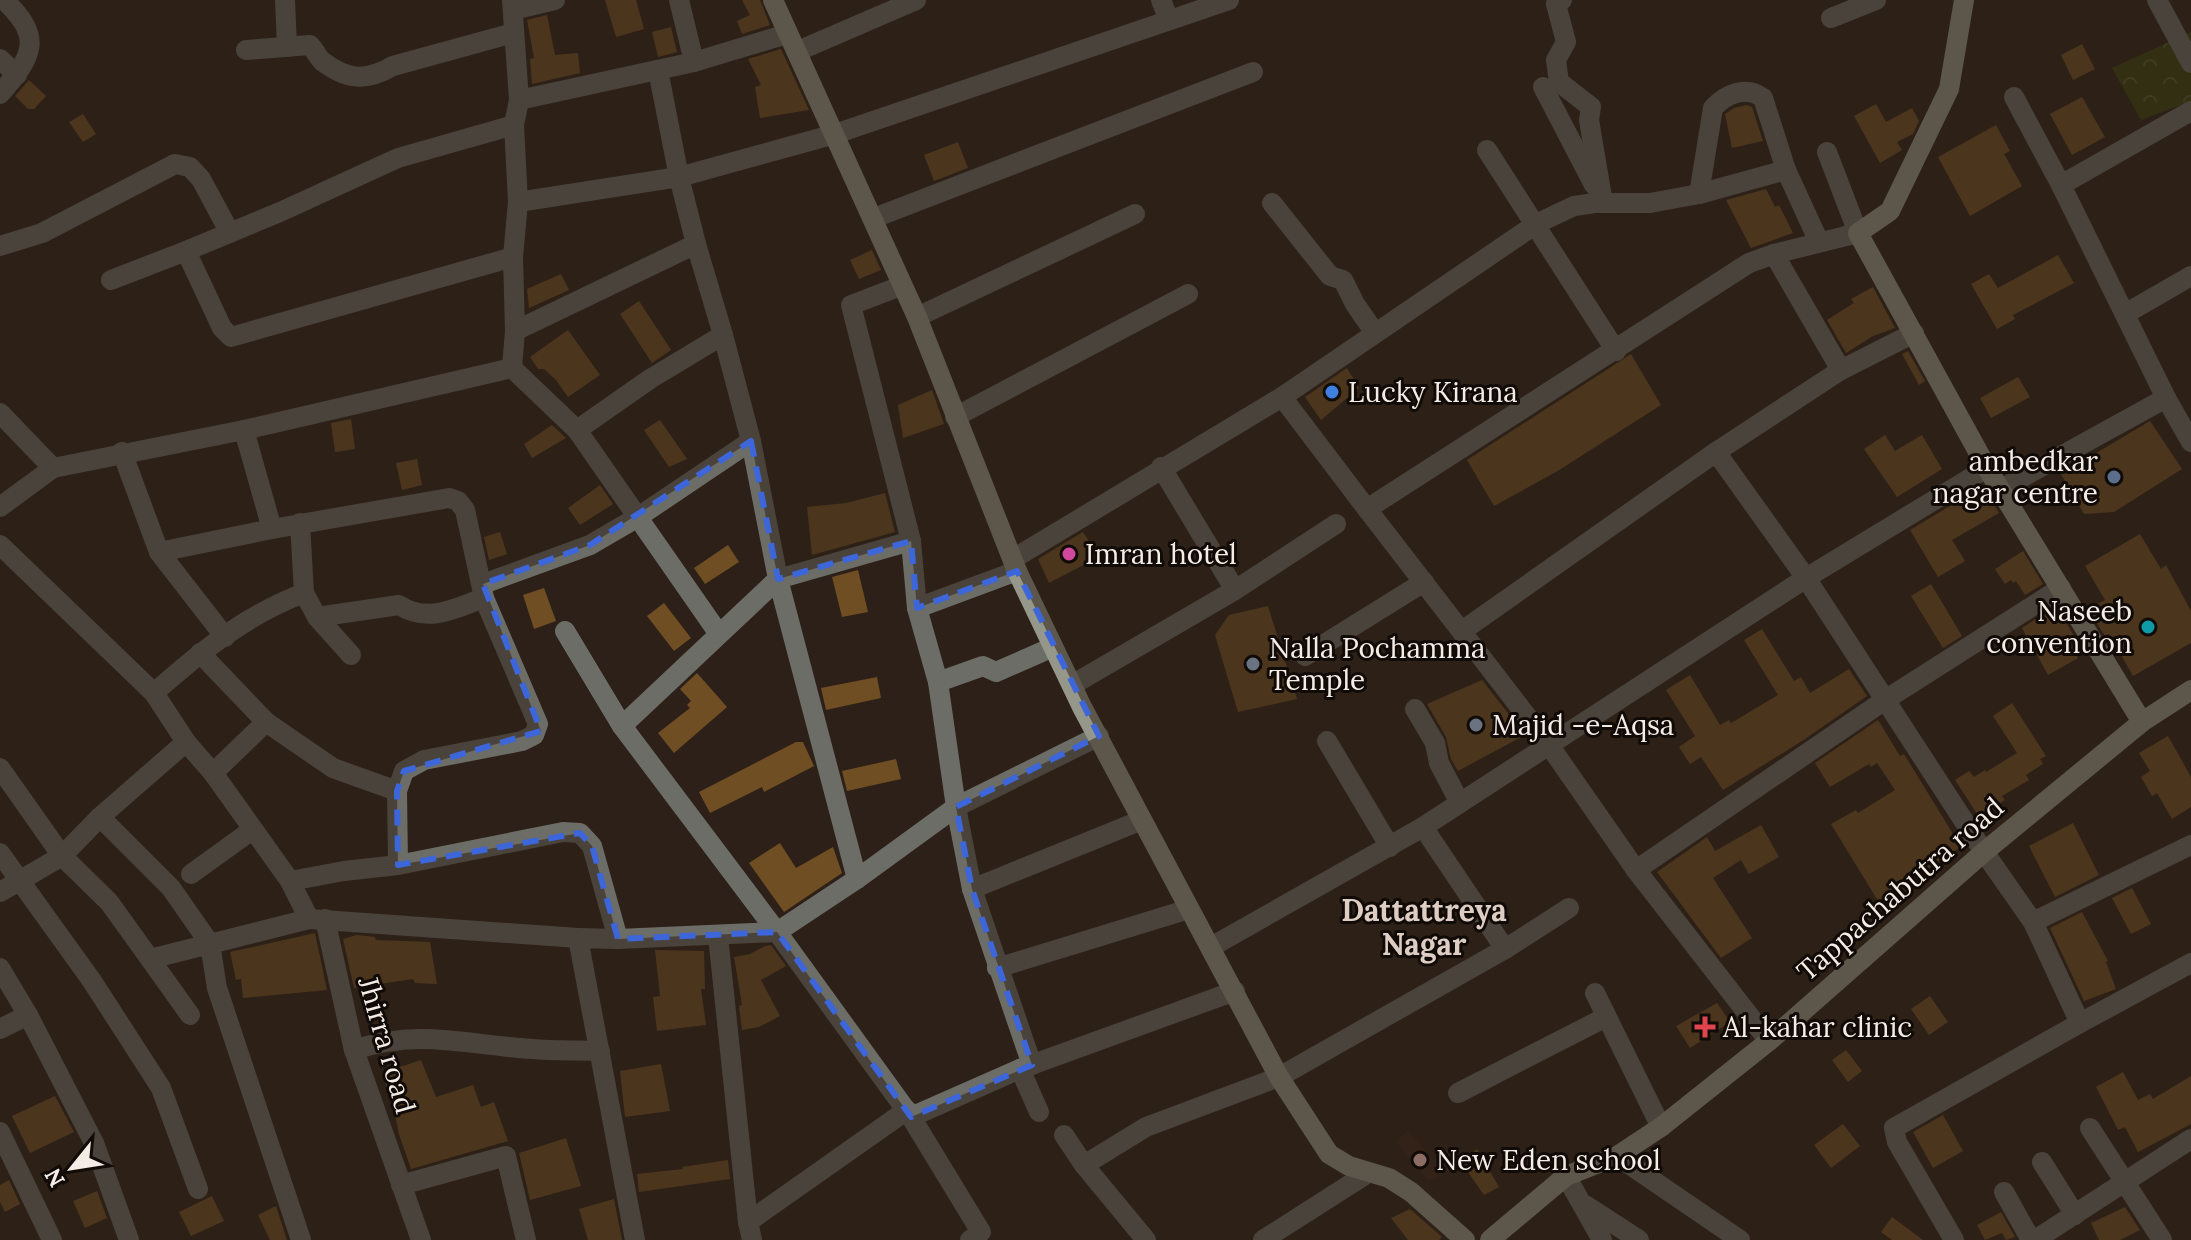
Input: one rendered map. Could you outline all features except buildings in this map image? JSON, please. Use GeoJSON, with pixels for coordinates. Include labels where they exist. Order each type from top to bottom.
{"type":"FeatureCollection","features":[{"type":"Feature","properties":{"kind":"street"},"geometry":{"type":"LineString","coordinates":[[0,94],[17,75],[31,47],[30,33],[22,17],[4,0]]}},
{"type":"Feature","properties":{"kind":"street"},"geometry":{"type":"LineString","coordinates":[[285,0],[287,47]]}},
{"type":"Feature","properties":{"kind":"street"},"geometry":{"type":"LineString","coordinates":[[512,368],[515,331],[513,257],[518,202],[514,125],[519,100],[513,5],[555,0]]}},
{"type":"Feature","properties":{"kind":"street"},"geometry":{"type":"LineString","coordinates":[[679,0],[694,62]]}},
{"type":"Feature","properties":{"kind":"street"},"geometry":{"type":"LineString","coordinates":[[773,0],[917,317],[1015,565],[1053,647],[1279,1077],[1329,1154],[1349,1166],[1389,1178],[1411,1192],[1465,1240]]}},
{"type":"Feature","properties":{"kind":"street"},"geometry":{"type":"LineString","coordinates":[[519,100],[792,42],[916,0]]}},
{"type":"Feature","properties":{"kind":"street"},"geometry":{"type":"LineString","coordinates":[[1161,0],[1169,20]]}},
{"type":"Feature","properties":{"kind":"street"},"geometry":{"type":"LineString","coordinates":[[518,202],[679,177],[835,134],[1229,0]]}},
{"type":"Feature","properties":{"kind":"street"},"geometry":{"type":"LineString","coordinates":[[1562,0],[1556,4],[1566,42],[1556,60],[1559,82],[1591,107],[1589,120],[1603,203]]}},
{"type":"Feature","properties":{"kind":"street"},"geometry":{"type":"LineString","coordinates":[[1831,18],[1876,0]]}},
{"type":"Feature","properties":{"kind":"street"},"geometry":{"type":"LineString","coordinates":[[1367,509],[1749,263],[1858,233],[1890,211],[1949,89],[1964,0]]}},
{"type":"Feature","properties":{"kind":"street"},"geometry":{"type":"LineString","coordinates":[[2157,0],[2191,63]]}},
{"type":"Feature","properties":{"kind":"street"},"geometry":{"type":"LineString","coordinates":[[246,50],[310,45],[319,58],[339,74],[366,77],[393,66],[513,33]]}},
{"type":"Feature","properties":{"kind":"street"},"geometry":{"type":"LineString","coordinates":[[0,59],[17,75]]}},
{"type":"Feature","properties":{"kind":"street"},"geometry":{"type":"LineString","coordinates":[[658,70],[679,177],[751,441],[778,579],[857,879]]}},
{"type":"Feature","properties":{"kind":"street"},"geometry":{"type":"LineString","coordinates":[[874,218],[1253,72]]}},
{"type":"Feature","properties":{"kind":"street"},"geometry":{"type":"LineString","coordinates":[[1543,87],[1603,203]]}},
{"type":"Feature","properties":{"kind":"street"},"geometry":{"type":"LineString","coordinates":[[1699,194],[1713,108],[1721,99],[1735,92],[1754,91],[1763,98],[1786,170],[1819,242]]}},
{"type":"Feature","properties":{"kind":"street"},"geometry":{"type":"LineString","coordinates":[[2014,97],[2191,442]]}},
{"type":"Feature","properties":{"kind":"street"},"geometry":{"type":"LineString","coordinates":[[2061,185],[2191,111]]}},
{"type":"Feature","properties":{"kind":"street"},"geometry":{"type":"LineString","coordinates":[[111,280],[230,233],[398,158],[514,125]]}},
{"type":"Feature","properties":{"kind":"street"},"geometry":{"type":"LineString","coordinates":[[1487,150],[1616,351]]}},
{"type":"Feature","properties":{"kind":"street"},"geometry":{"type":"LineString","coordinates":[[1827,152],[1858,233],[1987,468],[2142,722]]}},
{"type":"Feature","properties":{"kind":"street"},"geometry":{"type":"LineString","coordinates":[[0,246],[42,233],[175,164],[190,167],[201,179],[230,233]]}},
{"type":"Feature","properties":{"kind":"street"},"geometry":{"type":"LineString","coordinates":[[917,608],[1015,565],[1161,467],[1282,397],[1536,224],[1574,206],[1650,203],[1699,194],[1786,170]]}},
{"type":"Feature","properties":{"kind":"street"},"geometry":{"type":"LineString","coordinates":[[1272,203],[1330,276],[1343,280],[1375,333]]}},
{"type":"Feature","properties":{"kind":"street"},"geometry":{"type":"LineString","coordinates":[[917,317],[1135,214]]}},
{"type":"Feature","properties":{"kind":"street"},"geometry":{"type":"LineString","coordinates":[[515,331],[696,244]]}},
{"type":"Feature","properties":{"kind":"street"},"geometry":{"type":"LineString","coordinates":[[186,251],[222,328],[231,337],[513,257]]}},
{"type":"Feature","properties":{"kind":"street"},"geometry":{"type":"LineString","coordinates":[[1774,254],[1841,370]]}},
{"type":"Feature","properties":{"kind":"street"},"geometry":{"type":"LineString","coordinates":[[2125,314],[2191,276]]}},
{"type":"Feature","properties":{"kind":"street"},"geometry":{"type":"LineString","coordinates":[[901,286],[851,305],[911,541],[917,608],[938,682],[956,807],[972,889],[1039,1112]]}},
{"type":"Feature","properties":{"kind":"street"},"geometry":{"type":"LineString","coordinates":[[955,417],[1188,294]]}},
{"type":"Feature","properties":{"kind":"street"},"geometry":{"type":"LineString","coordinates":[[1462,631],[1716,452],[1841,370],[1914,333]]}},
{"type":"Feature","properties":{"kind":"street"},"geometry":{"type":"LineString","coordinates":[[577,430],[650,379],[723,335]]}},
{"type":"Feature","properties":{"kind":"street"},"geometry":{"type":"LineString","coordinates":[[0,507],[53,468],[244,430],[512,368]]}},
{"type":"Feature","properties":{"kind":"street"},"geometry":{"type":"LineString","coordinates":[[512,368],[577,430],[719,634]]}},
{"type":"Feature","properties":{"kind":"street"},"geometry":{"type":"LineString","coordinates":[[1282,397],[1549,745],[1636,870],[1769,1041]]}},
{"type":"Feature","properties":{"kind":"street"},"geometry":{"type":"LineString","coordinates":[[2001,489],[2166,398]]}},
{"type":"Feature","properties":{"kind":"street"},"geometry":{"type":"LineString","coordinates":[[0,413],[53,468]]}},
{"type":"Feature","properties":{"kind":"street"},"geometry":{"type":"LineString","coordinates":[[244,430],[272,529]]}},
{"type":"Feature","properties":{"kind":"street"},"geometry":{"type":"LineString","coordinates":[[317,617],[399,605],[413,615],[434,615],[590,545],[638,517],[751,441]]}},
{"type":"Feature","properties":{"kind":"street"},"geometry":{"type":"LineString","coordinates":[[122,452],[159,552],[225,637]]}},
{"type":"Feature","properties":{"kind":"street"},"geometry":{"type":"LineString","coordinates":[[1716,452],[1806,578],[2033,922],[2080,1023]]}},
{"type":"Feature","properties":{"kind":"street"},"geometry":{"type":"LineString","coordinates":[[1161,467],[1235,590]]}},
{"type":"Feature","properties":{"kind":"street"},"geometry":{"type":"LineString","coordinates":[[1211,947],[1423,827],[1806,578],[1987,468]]}},
{"type":"Feature","properties":{"kind":"street"},"geometry":{"type":"LineString","coordinates":[[159,552],[300,523],[449,498],[458,501],[465,510],[484,591],[538,724],[534,735],[522,741],[424,760],[404,771],[397,791],[398,865]]}},
{"type":"Feature","properties":{"kind":"street"},"geometry":{"type":"LineString","coordinates":[[300,523],[304,593],[317,617],[351,655]]}},
{"type":"Feature","properties":{"kind":"street"},"geometry":{"type":"LineString","coordinates":[[1072,685],[1235,590],[1336,524]]}},
{"type":"Feature","properties":{"kind":"street"},"geometry":{"type":"LineString","coordinates":[[622,726],[778,579],[911,541]]}},
{"type":"Feature","properties":{"kind":"street","name":"Jhirra road"},"geometry":{"type":"LineString","coordinates":[[0,545],[154,693],[186,742],[213,773],[317,919],[354,1050],[421,1240]]}},
{"type":"Feature","properties":{"kind":"street"},"geometry":{"type":"LineString","coordinates":[[1305,656],[1424,582]]}},
{"type":"Feature","properties":{"kind":"street"},"geometry":{"type":"LineString","coordinates":[[1636,870],[1885,700],[2061,588]]}},
{"type":"Feature","properties":{"kind":"street"},"geometry":{"type":"LineString","coordinates":[[154,693],[237,626],[272,605],[304,593]]}},
{"type":"Feature","properties":{"kind":"street"},"geometry":{"type":"LineString","coordinates":[[565,631],[622,726],[909,1114],[980,1237]]}},
{"type":"Feature","properties":{"kind":"street"},"geometry":{"type":"LineString","coordinates":[[938,682],[983,666],[996,672],[1053,647]]}},
{"type":"Feature","properties":{"kind":"street"},"geometry":{"type":"LineString","coordinates":[[200,653],[266,722],[333,768],[397,791]]}},
{"type":"Feature","properties":{"kind":"street","name":"Tappachabutra road"},"geometry":{"type":"LineString","coordinates":[[1490,1240],[1566,1176],[1617,1156],[1661,1127],[1769,1041],[1984,852],[2142,722],[2191,690]]}},
{"type":"Feature","properties":{"kind":"street"},"geometry":{"type":"LineString","coordinates":[[1415,709],[1435,743],[1434,751],[1439,763],[1460,803]]}},
{"type":"Feature","properties":{"kind":"street"},"geometry":{"type":"LineString","coordinates":[[213,773],[266,722]]}},
{"type":"Feature","properties":{"kind":"street"},"geometry":{"type":"LineString","coordinates":[[150,959],[317,919],[578,938],[777,932],[956,807],[1099,736]]}},
{"type":"Feature","properties":{"kind":"street"},"geometry":{"type":"LineString","coordinates":[[1327,741],[1390,847]]}},
{"type":"Feature","properties":{"kind":"street"},"geometry":{"type":"LineString","coordinates":[[0,892],[62,856],[100,817],[186,742]]}},
{"type":"Feature","properties":{"kind":"street"},"geometry":{"type":"LineString","coordinates":[[0,768],[62,856],[109,902],[190,1015]]}},
{"type":"Feature","properties":{"kind":"street"},"geometry":{"type":"LineString","coordinates":[[100,817],[171,888],[210,944],[217,988],[294,1238]]}},
{"type":"Feature","properties":{"kind":"street"},"geometry":{"type":"LineString","coordinates":[[972,889],[1142,820]]}},
{"type":"Feature","properties":{"kind":"street"},"geometry":{"type":"LineString","coordinates":[[1423,827],[1505,949]]}},
{"type":"Feature","properties":{"kind":"street"},"geometry":{"type":"LineString","coordinates":[[191,874],[252,830]]}},
{"type":"Feature","properties":{"kind":"street"},"geometry":{"type":"LineString","coordinates":[[290,881],[398,865],[495,843],[563,832],[580,833],[592,846],[618,939]]}},
{"type":"Feature","properties":{"kind":"street"},"geometry":{"type":"LineString","coordinates":[[2033,922],[2191,845]]}},
{"type":"Feature","properties":{"kind":"street"},"geometry":{"type":"LineString","coordinates":[[0,853],[92,981],[161,1088],[198,1189]]}},
{"type":"Feature","properties":{"kind":"street"},"geometry":{"type":"LineString","coordinates":[[1084,1165],[1146,1127],[1279,1077],[1505,949],[1569,908]]}},
{"type":"Feature","properties":{"kind":"street"},"geometry":{"type":"LineString","coordinates":[[997,968],[1189,909]]}},
{"type":"Feature","properties":{"kind":"street"},"geometry":{"type":"LineString","coordinates":[[718,936],[750,1231]]}},
{"type":"Feature","properties":{"kind":"street"},"geometry":{"type":"LineString","coordinates":[[578,938],[635,1240]]}},
{"type":"Feature","properties":{"kind":"street"},"geometry":{"type":"LineString","coordinates":[[1954,1240],[1897,1142],[1894,1128],[2191,963]]}},
{"type":"Feature","properties":{"kind":"street"},"geometry":{"type":"LineString","coordinates":[[0,968],[28,1015],[94,1143],[129,1240]]}},
{"type":"Feature","properties":{"kind":"street"},"geometry":{"type":"LineString","coordinates":[[750,1231],[909,1114],[1026,1067],[1235,991]]}},
{"type":"Feature","properties":{"kind":"street"},"geometry":{"type":"LineString","coordinates":[[1595,993],[1661,1127]]}},
{"type":"Feature","properties":{"kind":"street"},"geometry":{"type":"LineString","coordinates":[[0,1029],[28,1015]]}},
{"type":"Feature","properties":{"kind":"street"},"geometry":{"type":"LineString","coordinates":[[1458,1093],[1606,1017]]}},
{"type":"Feature","properties":{"kind":"street"},"geometry":{"type":"LineString","coordinates":[[354,1050],[381,1041],[420,1037],[532,1050],[600,1051]]}},
{"type":"Feature","properties":{"kind":"street"},"geometry":{"type":"LineString","coordinates":[[2090,1128],[2162,1240]]}},
{"type":"Feature","properties":{"kind":"street"},"geometry":{"type":"LineString","coordinates":[[0,1132],[52,1240]]}},
{"type":"Feature","properties":{"kind":"street"},"geometry":{"type":"LineString","coordinates":[[1064,1135],[1084,1165],[1146,1240]]}},
{"type":"Feature","properties":{"kind":"street"},"geometry":{"type":"LineString","coordinates":[[2004,1192],[2033,1240],[2191,1139]]}},
{"type":"Feature","properties":{"kind":"street"},"geometry":{"type":"LineString","coordinates":[[401,1185],[506,1156],[526,1240]]}},
{"type":"Feature","properties":{"kind":"street"},"geometry":{"type":"LineString","coordinates":[[1617,1156],[1740,1240]]}},
{"type":"Feature","properties":{"kind":"street"},"geometry":{"type":"LineString","coordinates":[[2042,1162],[2075,1215]]}},
{"type":"Feature","properties":{"kind":"street"},"geometry":{"type":"LineString","coordinates":[[1263,1240],[1368,1173]]}},
{"type":"Feature","properties":{"kind":"street"},"geometry":{"type":"LineString","coordinates":[[1566,1176],[1602,1240]]}},
{"type":"Feature","properties":{"kind":"street"},"geometry":{"type":"LineString","coordinates":[[1584,1204],[1639,1240]]}},
{"type":"Feature","properties":{"kind":"highlighted area"},"geometry":{"type":"Polygon","coordinates":[[[751,441],[778,579],[911,541],[917,608],[1017,571],[1099,736],[956,807],[972,889],[1032,1065],[911,1117],[777,932],[618,939],[592,846],[580,833],[398,865],[397,791],[404,771],[541,731],[483,584],[590,545],[751,441]]]}},
{"type":"Feature","properties":{"kind":"shaded area"},"geometry":{"type":"Polygon","coordinates":[[[1408,1130],[1434,1160],[1448,1150],[1458,1164],[1428,1180],[1396,1142],[1408,1130]]]}},
{"type":"Feature","properties":{"kind":"green space"},"geometry":{"type":"Polygon","coordinates":[[[2191,32],[2191,101],[2141,120],[2112,68],[2191,32]]]}},
{"type":"Feature","properties":{"kind":"place","name":"Lucky Kirana"},"geometry":{"type":"Point","coordinates":[1332,392]}},
{"type":"Feature","properties":{"kind":"place","name":"ambedkar nagar centre"},"geometry":{"type":"Point","coordinates":[2114,477]}},
{"type":"Feature","properties":{"kind":"place","name":"Imran hotel"},"geometry":{"type":"Point","coordinates":[1069,554]}},
{"type":"Feature","properties":{"kind":"place","name":"Naseeb convention"},"geometry":{"type":"Point","coordinates":[2148,627]}},
{"type":"Feature","properties":{"kind":"place","name":"Nalla Pochamma Temple"},"geometry":{"type":"Point","coordinates":[1253,664]}},
{"type":"Feature","properties":{"kind":"place","name":"Majid -e-Aqsa"},"geometry":{"type":"Point","coordinates":[1476,725]}},
{"type":"Feature","properties":{"kind":"place","name":"Al-kahar clinic"},"geometry":{"type":"Point","coordinates":[1705,1027]}},
{"type":"Feature","properties":{"kind":"place","name":"New Eden school"},"geometry":{"type":"Point","coordinates":[1420,1160]}},
{"type":"Feature","properties":{"kind":"district","name":"Dattattreya Nagar"},"geometry":{"type":"Point","coordinates":[1424,928]}}]}
